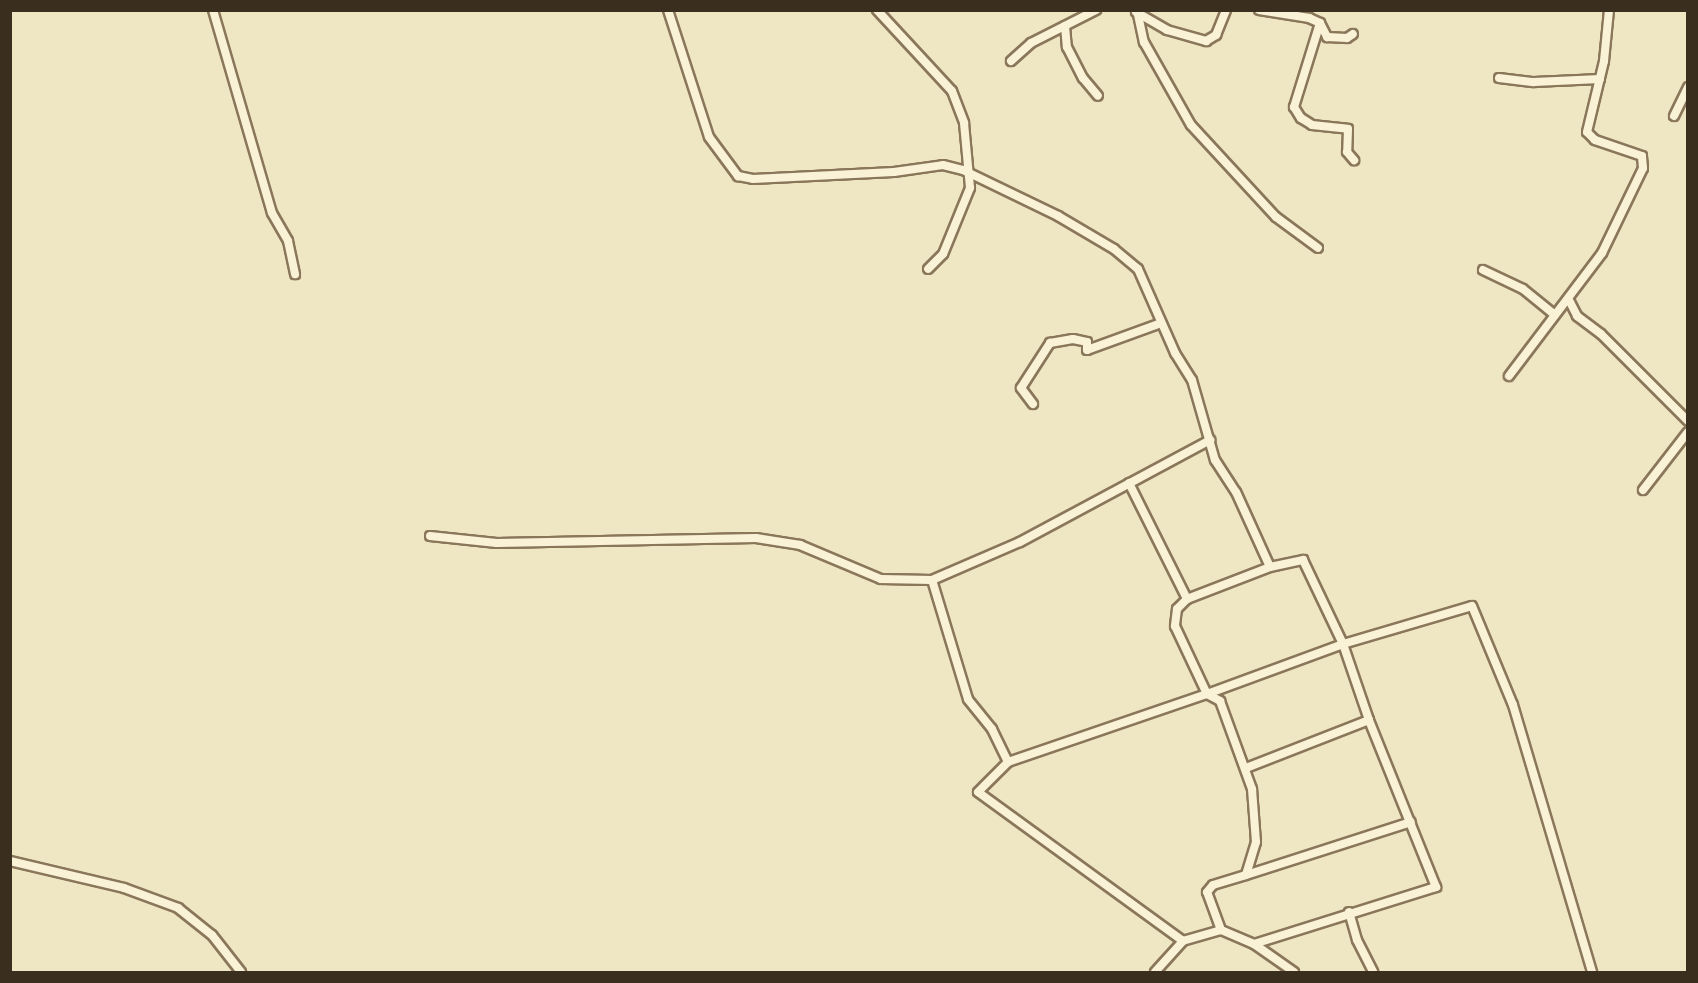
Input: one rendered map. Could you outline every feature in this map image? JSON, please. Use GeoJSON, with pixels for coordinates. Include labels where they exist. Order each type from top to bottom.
{"type":"FeatureCollection","features":[{"type":"Feature","properties":{"kind":"street"},"geometry":{"type":"LineString","coordinates":[[213,10],[272,213],[288,241],[295,274]]}},
{"type":"Feature","properties":{"kind":"street"},"geometry":{"type":"LineString","coordinates":[[668,10],[709,137],[738,176],[753,179],[894,172],[943,165],[971,174],[1058,216],[1125,257],[1145,278],[1161,323],[1192,380],[1215,460],[1236,492],[1270,567]]}},
{"type":"Feature","properties":{"kind":"street"},"geometry":{"type":"LineString","coordinates":[[877,10],[952,91],[964,123],[971,174],[955,229],[943,254],[928,269]]}},
{"type":"Feature","properties":{"kind":"street"},"geometry":{"type":"LineString","coordinates":[[1011,61],[1030,43],[1095,10]]}},
{"type":"Feature","properties":{"kind":"street"},"geometry":{"type":"LineString","coordinates":[[1136,12],[1167,30],[1206,41],[1216,35],[1226,10]]}},
{"type":"Feature","properties":{"kind":"street"},"geometry":{"type":"LineString","coordinates":[[1259,10],[1320,23]]}},
{"type":"Feature","properties":{"kind":"street"},"geometry":{"type":"LineString","coordinates":[[1509,376],[1569,300],[1602,253],[1644,162],[1642,156],[1595,140],[1587,132],[1600,79],[1609,10]]}},
{"type":"Feature","properties":{"kind":"street"},"geometry":{"type":"LineString","coordinates":[[1136,12],[1144,42],[1191,125],[1276,217],[1318,248]]}},
{"type":"Feature","properties":{"kind":"street"},"geometry":{"type":"LineString","coordinates":[[1320,23],[1327,37],[1347,38],[1353,34]]}},
{"type":"Feature","properties":{"kind":"street"},"geometry":{"type":"LineString","coordinates":[[1320,23],[1295,99],[1296,113],[1312,125],[1348,129],[1347,152],[1354,160]]}},
{"type":"Feature","properties":{"kind":"street"},"geometry":{"type":"LineString","coordinates":[[1065,26],[1067,47],[1083,78],[1098,96]]}},
{"type":"Feature","properties":{"kind":"street"},"geometry":{"type":"LineString","coordinates":[[1499,78],[1534,82],[1600,79]]}},
{"type":"Feature","properties":{"kind":"street"},"geometry":{"type":"LineString","coordinates":[[1674,116],[1688,87]]}},
{"type":"Feature","properties":{"kind":"street"},"geometry":{"type":"LineString","coordinates":[[1483,270],[1523,289],[1555,315]]}},
{"type":"Feature","properties":{"kind":"street"},"geometry":{"type":"LineString","coordinates":[[1569,300],[1577,316],[1601,334],[1688,421]]}},
{"type":"Feature","properties":{"kind":"street"},"geometry":{"type":"LineString","coordinates":[[1033,404],[1021,387],[1050,344],[1073,339],[1086,342],[1088,350],[1161,323]]}},
{"type":"Feature","properties":{"kind":"street"},"geometry":{"type":"LineString","coordinates":[[1643,490],[1688,432]]}},
{"type":"Feature","properties":{"kind":"street"},"geometry":{"type":"LineString","coordinates":[[430,536],[497,543],[756,538],[800,544],[881,579],[932,580],[1020,542],[1210,440]]}},
{"type":"Feature","properties":{"kind":"street"},"geometry":{"type":"LineString","coordinates":[[1129,483],[1187,599]]}},
{"type":"Feature","properties":{"kind":"street"},"geometry":{"type":"LineString","coordinates":[[1246,875],[1256,842],[1246,768],[1220,701],[1208,694],[1175,627],[1177,609],[1187,599],[1270,567],[1303,560],[1342,644],[1369,720],[1436,887],[1350,912],[1254,944]]}},
{"type":"Feature","properties":{"kind":"street"},"geometry":{"type":"LineString","coordinates":[[932,580],[968,699],[992,729],[1008,762]]}},
{"type":"Feature","properties":{"kind":"street"},"geometry":{"type":"LineString","coordinates":[[1183,941],[978,792],[1008,762],[1208,694],[1342,644],[1472,606],[1513,705],[1592,972]]}},
{"type":"Feature","properties":{"kind":"street"},"geometry":{"type":"LineString","coordinates":[[1246,768],[1369,720]]}},
{"type":"Feature","properties":{"kind":"street"},"geometry":{"type":"LineString","coordinates":[[1221,930],[1208,892],[1213,885],[1411,822]]}},
{"type":"Feature","properties":{"kind":"street"},"geometry":{"type":"LineString","coordinates":[[10,861],[124,888],[178,908],[212,935],[241,972]]}},
{"type":"Feature","properties":{"kind":"street"},"geometry":{"type":"LineString","coordinates":[[1350,912],[1357,940],[1373,972]]}},
{"type":"Feature","properties":{"kind":"street"},"geometry":{"type":"LineString","coordinates":[[1155,972],[1183,941],[1221,930],[1254,944],[1294,972]]}}]}
